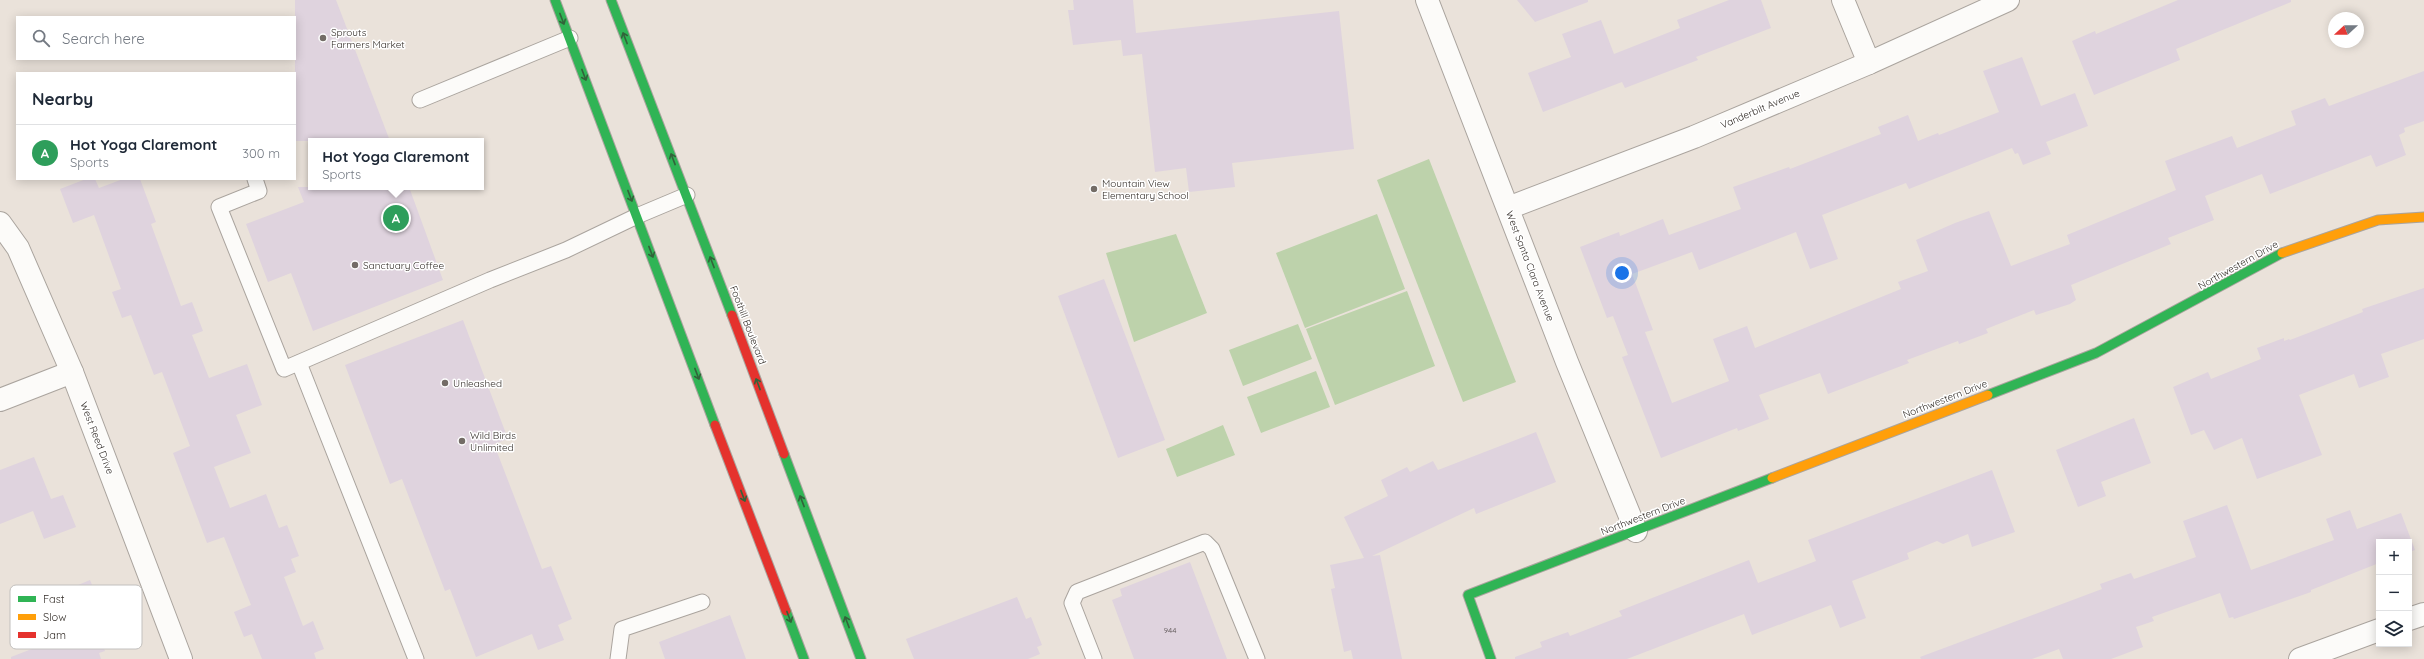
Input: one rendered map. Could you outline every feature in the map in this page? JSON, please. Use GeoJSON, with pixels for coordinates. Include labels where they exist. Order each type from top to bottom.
{"type":"FeatureCollection","features":[{"type":"Feature","properties":{"kind":"main road"},"geometry":{"type":"LineString","coordinates":[[555,0],[804,659]]}},
{"type":"Feature","properties":{"kind":"main road","name":"Foothill Boulevard"},"geometry":{"type":"LineString","coordinates":[[611,0],[687,195],[861,659]]}},
{"type":"Feature","properties":{"kind":"main road","name":"Northwestern Drive"},"geometry":{"type":"LineString","coordinates":[[1491,659],[1468,595],[2096,352],[2174,313],[2277,255],[2327,236],[2378,220],[2424,217]]}},
{"type":"Feature","properties":{"kind":"street","name":"West Santa Clara Avenue"},"geometry":{"type":"LineString","coordinates":[[1427,0],[1636,531]]}},
{"type":"Feature","properties":{"kind":"street"},"geometry":{"type":"LineString","coordinates":[[1843,0],[1869,63]]}},
{"type":"Feature","properties":{"kind":"street","name":"Vanderbilt Avenue"},"geometry":{"type":"LineString","coordinates":[[1508,208],[1694,137],[1869,63],[2008,0]]}},
{"type":"Feature","properties":{"kind":"street","name":"West Reed Drive"},"geometry":{"type":"LineString","coordinates":[[0,223],[18,248],[72,372],[180,659]]}},
{"type":"Feature","properties":{"kind":"street"},"geometry":{"type":"LineString","coordinates":[[0,400],[72,372]]}},
{"type":"Feature","properties":{"kind":"street"},"geometry":{"type":"LineString","coordinates":[[2412,618],[2424,614]]}},
{"type":"Feature","properties":{"kind":"street"},"geometry":{"type":"LineString","coordinates":[[2300,659],[2376,631]]}},
{"type":"Feature","properties":{"kind":"lane"},"geometry":{"type":"LineString","coordinates":[[420,100],[570,38]]}},
{"type":"Feature","properties":{"kind":"lane"},"geometry":{"type":"LineString","coordinates":[[254,180],[259,191],[219,207],[284,370],[490,280],[566,250],[637,216],[687,195]]}},
{"type":"Feature","properties":{"kind":"lane"},"geometry":{"type":"LineString","coordinates":[[299,363],[416,659]]}},
{"type":"Feature","properties":{"kind":"lane"},"geometry":{"type":"LineString","coordinates":[[1094,659],[1072,603],[1077,592],[1205,542],[1212,549],[1257,659]]}},
{"type":"Feature","properties":{"kind":"lane"},"geometry":{"type":"LineString","coordinates":[[618,659],[622,630],[702,602]]}},
{"type":"Feature","properties":{"kind":"green space"},"geometry":{"type":"Polygon","coordinates":[[[1429,159],[1516,382],[1463,402],[1377,180],[1429,159]]]}},
{"type":"Feature","properties":{"kind":"green space"},"geometry":{"type":"Polygon","coordinates":[[[1377,214],[1405,289],[1305,328],[1276,253],[1377,214]]]}},
{"type":"Feature","properties":{"kind":"green space"},"geometry":{"type":"Polygon","coordinates":[[[1176,234],[1207,313],[1134,342],[1106,253],[1176,234]]]}},
{"type":"Feature","properties":{"kind":"green space"},"geometry":{"type":"Polygon","coordinates":[[[1407,291],[1435,366],[1335,405],[1306,329],[1407,291]]]}},
{"type":"Feature","properties":{"kind":"green space"},"geometry":{"type":"Polygon","coordinates":[[[1298,324],[1312,359],[1243,386],[1229,350],[1298,324]]]}},
{"type":"Feature","properties":{"kind":"green space"},"geometry":{"type":"Polygon","coordinates":[[[1316,371],[1330,407],[1261,433],[1247,397],[1316,371]]]}},
{"type":"Feature","properties":{"kind":"green space"},"geometry":{"type":"Polygon","coordinates":[[[1223,425],[1235,455],[1177,477],[1166,449],[1223,425]]]}},
{"type":"Feature","properties":{"kind":"building"},"geometry":{"type":"Polygon","coordinates":[[[295,0],[336,0],[389,138],[308,138],[308,141],[296,141],[295,0]]]}},
{"type":"Feature","properties":{"kind":"building"},"geometry":{"type":"Polygon","coordinates":[[[1073,0],[1133,0],[1136,33],[1339,11],[1354,149],[1232,163],[1235,187],[1189,192],[1186,168],[1155,172],[1142,54],[1123,56],[1121,40],[1073,45],[1068,10],[1074,10],[1073,0]]]}},
{"type":"Feature","properties":{"kind":"building"},"geometry":{"type":"Polygon","coordinates":[[[1517,0],[1588,0],[1588,2],[1535,22],[1517,0]]]}},
{"type":"Feature","properties":{"kind":"building"},"geometry":{"type":"Polygon","coordinates":[[[1729,0],[1761,0],[1771,28],[1696,57],[1698,60],[1625,88],[1622,82],[1543,112],[1528,73],[1571,57],[1562,34],[1601,20],[1614,54],[1680,28],[1677,20],[1729,0]]]}},
{"type":"Feature","properties":{"kind":"building"},"geometry":{"type":"Polygon","coordinates":[[[2178,0],[2291,0],[2291,2],[2176,49],[2180,60],[2094,95],[2072,41],[2095,31],[2096,34],[2178,0]]]}},
{"type":"Feature","properties":{"kind":"building"},"geometry":{"type":"Polygon","coordinates":[[[2022,57],[2041,106],[2075,93],[2088,126],[2046,142],[2051,154],[2023,165],[2018,153],[2015,154],[2012,148],[1909,189],[1906,183],[1822,215],[1838,259],[1810,269],[1796,232],[1699,270],[1692,252],[1632,274],[1653,330],[1645,332],[1672,403],[1729,381],[1713,339],[1747,326],[1755,348],[1901,289],[1898,282],[1928,271],[1916,240],[1955,223],[1989,211],[2011,266],[2070,244],[2067,235],[2176,190],[2165,161],[2232,136],[2237,148],[2296,125],[2291,111],[2325,98],[2329,106],[2424,71],[2424,121],[2404,128],[2405,132],[2399,135],[2406,155],[2376,167],[2371,155],[2270,194],[2262,174],[2205,196],[2214,220],[2168,238],[2171,244],[2071,285],[2076,300],[2070,304],[2036,315],[2034,310],[1986,329],[1988,333],[1959,344],[1958,341],[1907,360],[1909,363],[1828,394],[1820,373],[1759,395],[1769,419],[1738,431],[1737,428],[1661,458],[1622,357],[1628,355],[1613,316],[1607,318],[1580,247],[1619,232],[1620,236],[1663,219],[1669,235],[1741,209],[1733,187],[1789,167],[1790,169],[1881,134],[1878,127],[1908,115],[1918,141],[1938,133],[1939,135],[1999,112],[1983,71],[2022,57]]]}},
{"type":"Feature","properties":{"kind":"building"},"geometry":{"type":"Polygon","coordinates":[[[83,180],[95,180],[99,188],[120,180],[140,180],[156,222],[151,224],[181,306],[192,302],[203,331],[192,335],[209,378],[247,364],[262,405],[236,415],[251,453],[214,467],[230,508],[266,494],[279,528],[287,525],[299,556],[291,559],[296,572],[284,577],[303,626],[313,621],[324,649],[314,653],[316,659],[262,659],[252,634],[244,637],[234,612],[251,605],[224,537],[207,543],[173,453],[190,446],[162,372],[154,375],[131,315],[122,318],[112,292],[121,289],[94,215],[73,223],[60,189],[83,180]]]}},
{"type":"Feature","properties":{"kind":"building"},"geometry":{"type":"Polygon","coordinates":[[[298,187],[308,187],[308,190],[410,190],[443,280],[313,331],[291,273],[268,282],[246,224],[304,202],[298,187]]]}},
{"type":"Feature","properties":{"kind":"building"},"geometry":{"type":"Polygon","coordinates":[[[1104,279],[1165,440],[1118,458],[1058,296],[1104,279]]]}},
{"type":"Feature","properties":{"kind":"building"},"geometry":{"type":"Polygon","coordinates":[[[2424,288],[2424,339],[2381,354],[2389,377],[2359,388],[2354,374],[2299,395],[2322,455],[2257,479],[2242,438],[2214,450],[2204,430],[2191,435],[2173,387],[2208,372],[2211,379],[2261,359],[2257,348],[2284,338],[2284,341],[2290,340],[2363,312],[2362,309],[2424,288]]]}},
{"type":"Feature","properties":{"kind":"building"},"geometry":{"type":"Polygon","coordinates":[[[463,320],[508,439],[494,444],[542,569],[551,566],[572,619],[558,625],[564,640],[538,650],[532,634],[476,657],[450,589],[445,591],[402,479],[390,484],[345,365],[463,320]]]}},
{"type":"Feature","properties":{"kind":"building"},"geometry":{"type":"Polygon","coordinates":[[[2134,418],[2151,463],[2101,482],[2106,496],[2078,507],[2056,450],[2134,418]]]}},
{"type":"Feature","properties":{"kind":"building"},"geometry":{"type":"Polygon","coordinates":[[[1536,432],[1556,482],[1476,514],[1474,508],[1372,556],[1380,555],[1402,659],[1353,659],[1351,650],[1344,652],[1331,589],[1335,588],[1330,565],[1364,558],[1344,517],[1388,496],[1381,480],[1407,467],[1410,472],[1433,461],[1438,470],[1536,432]]]}},
{"type":"Feature","properties":{"kind":"building"},"geometry":{"type":"Polygon","coordinates":[[[34,457],[51,499],[63,495],[76,527],[44,539],[33,511],[0,524],[0,470],[34,457]]]}},
{"type":"Feature","properties":{"kind":"building"},"geometry":{"type":"Polygon","coordinates":[[[1992,470],[2015,532],[1972,547],[1968,534],[1943,544],[1937,541],[1907,553],[1909,559],[1852,581],[1866,618],[1840,628],[1831,605],[1752,635],[1744,614],[1627,659],[1515,659],[1515,657],[1542,647],[1540,642],[1568,632],[1570,636],[1622,616],[1619,611],[1749,560],[1758,583],[1816,561],[1808,540],[1992,470]]]}},
{"type":"Feature","properties":{"kind":"building"},"geometry":{"type":"Polygon","coordinates":[[[2227,505],[2251,570],[2334,540],[2326,519],[2350,510],[2357,529],[2401,513],[2411,539],[2376,539],[2376,564],[2311,590],[2311,592],[2234,619],[2233,617],[2229,618],[2220,593],[2152,617],[2154,621],[2136,627],[2143,647],[2111,659],[2063,659],[2059,649],[2032,659],[1921,659],[1920,657],[2102,589],[2100,584],[2131,573],[2134,579],[2196,557],[2183,521],[2227,505]]]}},
{"type":"Feature","properties":{"kind":"building"},"geometry":{"type":"Polygon","coordinates":[[[2412,542],[2415,550],[2412,551],[2412,542]]]}},
{"type":"Feature","properties":{"kind":"building"},"geometry":{"type":"Polygon","coordinates":[[[1190,562],[1227,659],[1134,659],[1112,600],[1122,596],[1120,589],[1190,562]]]}},
{"type":"Feature","properties":{"kind":"building"},"geometry":{"type":"Polygon","coordinates":[[[90,580],[92,585],[78,585],[90,580]]]}},
{"type":"Feature","properties":{"kind":"building"},"geometry":{"type":"Polygon","coordinates":[[[1017,597],[1026,619],[1031,617],[1042,645],[1037,647],[1040,654],[1028,659],[914,659],[906,639],[1017,597]]]}},
{"type":"Feature","properties":{"kind":"building"},"geometry":{"type":"Polygon","coordinates":[[[730,615],[746,659],[665,659],[659,642],[730,615]]]}},
{"type":"Feature","properties":{"kind":"building"},"geometry":{"type":"Polygon","coordinates":[[[32,649],[104,649],[105,651],[99,653],[101,659],[11,659],[11,657],[32,649]]]}},
{"type":"Feature","properties":{"kind":"traffic: fast"},"geometry":{"type":"LineString","coordinates":[[555,0],[715,425]]}},
{"type":"Feature","properties":{"kind":"traffic: fast"},"geometry":{"type":"LineString","coordinates":[[611,0],[732,315]]}},
{"type":"Feature","properties":{"kind":"traffic: fast"},"geometry":{"type":"LineString","coordinates":[[1988,395],[2096,353],[2282,253]]}},
{"type":"Feature","properties":{"kind":"traffic: fast"},"geometry":{"type":"LineString","coordinates":[[784,454],[861,659]]}},
{"type":"Feature","properties":{"kind":"traffic: fast"},"geometry":{"type":"LineString","coordinates":[[1491,659],[1468,595],[1772,478]]}},
{"type":"Feature","properties":{"kind":"traffic: fast"},"geometry":{"type":"LineString","coordinates":[[786,611],[804,659]]}},
{"type":"Feature","properties":{"kind":"traffic: slow"},"geometry":{"type":"LineString","coordinates":[[2282,253],[2378,220],[2424,217]]}},
{"type":"Feature","properties":{"kind":"traffic: slow"},"geometry":{"type":"LineString","coordinates":[[1772,478],[1988,395]]}},
{"type":"Feature","properties":{"kind":"traffic: jam"},"geometry":{"type":"LineString","coordinates":[[732,315],[784,454]]}},
{"type":"Feature","properties":{"kind":"traffic: jam"},"geometry":{"type":"LineString","coordinates":[[715,425],[786,611]]}},
{"type":"Feature","properties":{"kind":"place","name":"Sprouts Farmers Market"},"geometry":{"type":"Point","coordinates":[323,38]}},
{"type":"Feature","properties":{"kind":"place","name":"Mountain View Elementary School"},"geometry":{"type":"Point","coordinates":[1094,189]}},
{"type":"Feature","properties":{"kind":"place","name":"Hot Yoga Claremont"},"geometry":{"type":"Point","coordinates":[396,218]}},
{"type":"Feature","properties":{"kind":"place","name":"Sanctuary Coffee"},"geometry":{"type":"Point","coordinates":[355,265]}},
{"type":"Feature","properties":{"kind":"place","name":"Unleashed"},"geometry":{"type":"Point","coordinates":[445,383]}},
{"type":"Feature","properties":{"kind":"place","name":"Wild Birds Unlimited"},"geometry":{"type":"Point","coordinates":[462,441]}}]}
